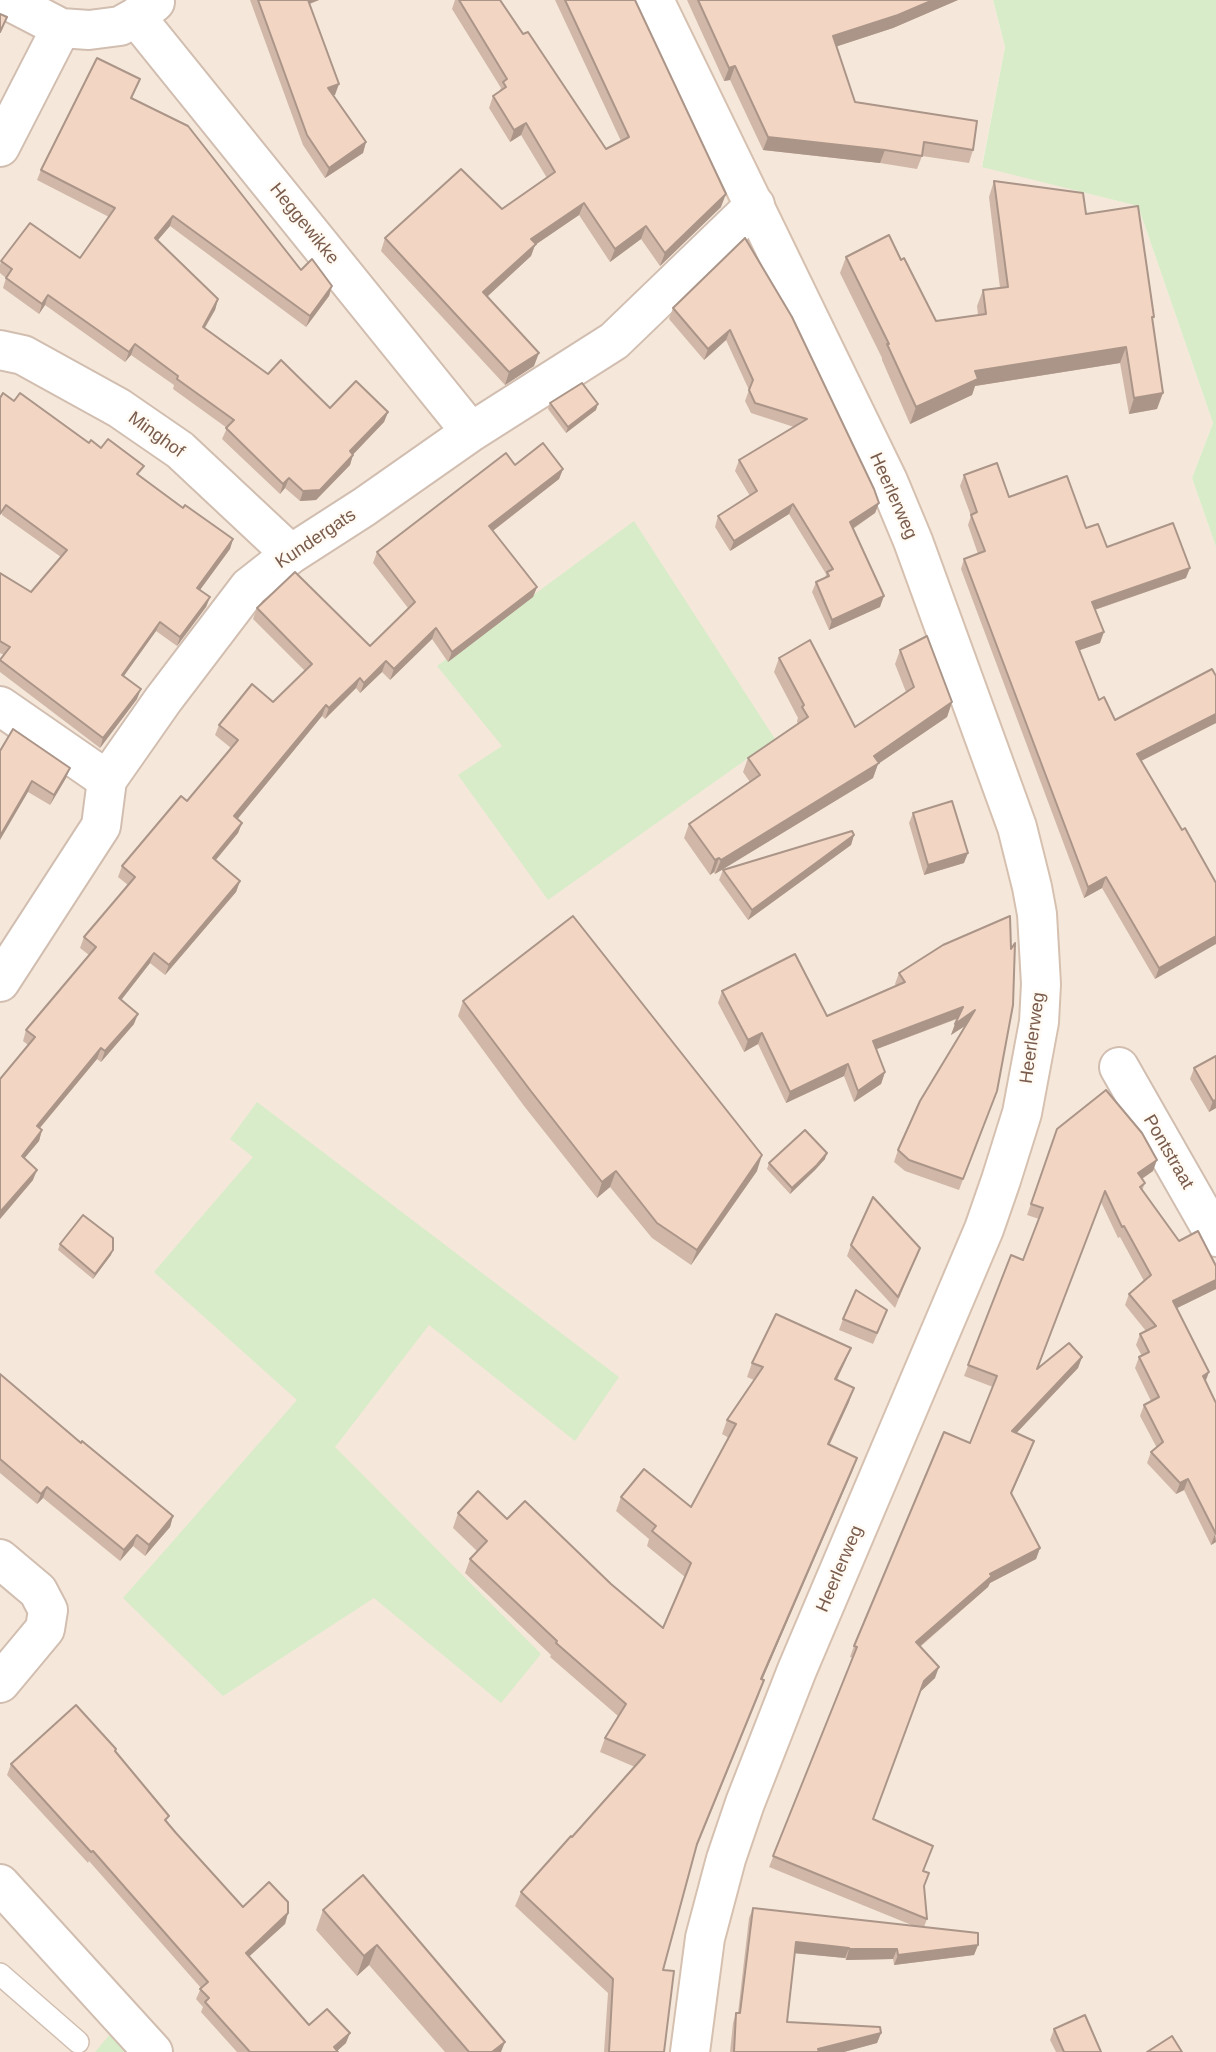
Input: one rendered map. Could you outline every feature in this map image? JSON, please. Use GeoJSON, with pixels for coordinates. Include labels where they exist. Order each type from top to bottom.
{"type":"FeatureCollection","features":[{"type":"Feature","properties":{"kind":"street","name":"Heggewikke"},"geometry":{"type":"LineString","coordinates":[[7,0],[61,28],[89,30],[120,26],[146,9],[471,432]]}},
{"type":"Feature","properties":{"kind":"street","name":"Heerlerweg"},"geometry":{"type":"LineString","coordinates":[[654,0],[888,481],[913,541],[1017,827],[1032,887],[1040,945],[1041,984],[1039,1022],[1022,1113],[1002,1181],[797,1670],[730,1848],[705,1938],[690,2052]]}},
{"type":"Feature","properties":{"kind":"street"},"geometry":{"type":"LineString","coordinates":[[0,147],[61,28]]}},
{"type":"Feature","properties":{"kind":"street","name":"Kundergats"},"geometry":{"type":"LineString","coordinates":[[0,982],[101,826],[107,780],[163,699],[249,587],[291,554],[471,432],[614,341],[755,205]]}},
{"type":"Feature","properties":{"kind":"street","name":"Minghof"},"geometry":{"type":"LineString","coordinates":[[0,350],[23,355],[118,408],[180,450],[291,554]]}},
{"type":"Feature","properties":{"kind":"street"},"geometry":{"type":"LineString","coordinates":[[0,706],[107,780]]}},
{"type":"Feature","properties":{"kind":"street","name":"Pontstraat"},"geometry":{"type":"LineString","coordinates":[[1119,1067],[1216,1237]]}},
{"type":"Feature","properties":{"kind":"street"},"geometry":{"type":"LineString","coordinates":[[0,1559],[38,1591],[48,1610],[45,1629],[0,1684]]}},
{"type":"Feature","properties":{"kind":"street"},"geometry":{"type":"LineString","coordinates":[[0,1884],[153,2052]]}},
{"type":"Feature","properties":{"kind":"lane"},"geometry":{"type":"LineString","coordinates":[[0,1974],[78,2042]]}},
{"type":"Feature","properties":{"kind":"shaded area"},"geometry":{"type":"Polygon","coordinates":[[[0,0],[993,0],[1005,47],[982,166],[1138,206],[1213,423],[1192,478],[1216,547],[1216,2052],[0,2052],[0,0]]]}},
{"type":"Feature","properties":{"kind":"green space"},"geometry":{"type":"Polygon","coordinates":[[[993,0],[1216,0],[1216,547],[1192,478],[1213,423],[1138,206],[982,167],[1005,47],[993,0]]]}},
{"type":"Feature","properties":{"kind":"green space"},"geometry":{"type":"Polygon","coordinates":[[[634,521],[775,739],[548,900],[458,775],[502,746],[437,666],[634,521]]]}},
{"type":"Feature","properties":{"kind":"green space"},"geometry":{"type":"Polygon","coordinates":[[[257,1102],[619,1377],[575,1441],[429,1325],[335,1447],[541,1654],[501,1703],[374,1598],[223,1696],[123,1598],[297,1400],[154,1272],[253,1157],[230,1139],[257,1102]]]}},
{"type":"Feature","properties":{"kind":"green space"},"geometry":{"type":"Polygon","coordinates":[[[112,2032],[130,2052],[95,2052],[112,2032]]]}},
{"type":"Feature","properties":{"kind":"building"},"geometry":{"type":"Polygon","coordinates":[[[258,0],[308,0],[339,84],[328,88],[366,142],[329,168],[307,135],[258,0]]]}},
{"type":"Feature","properties":{"kind":"building"},"geometry":{"type":"Polygon","coordinates":[[[459,0],[500,0],[523,34],[528,32],[606,149],[629,137],[565,0],[635,0],[726,194],[665,253],[646,226],[615,249],[584,203],[531,239],[536,244],[483,292],[539,353],[509,372],[385,238],[461,169],[502,209],[555,172],[526,123],[514,130],[493,96],[506,87],[503,82],[507,79],[459,0]]]}},
{"type":"Feature","properties":{"kind":"building"},"geometry":{"type":"Polygon","coordinates":[[[698,0],[933,0],[898,15],[833,36],[855,102],[977,121],[973,150],[924,142],[922,156],[768,137],[735,66],[729,68],[698,0]]]}},
{"type":"Feature","properties":{"kind":"building"},"geometry":{"type":"Polygon","coordinates":[[[0,14],[7,17],[0,32],[0,14]]]}},
{"type":"Feature","properties":{"kind":"building"},"geometry":{"type":"Polygon","coordinates":[[[97,58],[140,79],[131,98],[188,126],[301,270],[312,259],[332,286],[310,316],[173,216],[155,238],[218,299],[203,327],[268,374],[281,360],[330,408],[356,381],[388,412],[350,451],[353,455],[320,490],[303,491],[289,478],[283,484],[226,428],[234,420],[177,379],[178,376],[135,344],[129,352],[48,295],[42,304],[6,278],[12,269],[1,261],[30,223],[80,258],[115,208],[41,170],[97,58]]]}},
{"type":"Feature","properties":{"kind":"building"},"geometry":{"type":"Polygon","coordinates":[[[994,181],[1083,193],[1086,214],[1138,206],[1163,393],[1134,398],[1126,347],[975,371],[978,379],[916,407],[889,344],[846,257],[889,235],[901,260],[904,258],[936,321],[986,314],[983,290],[1008,287],[994,181]]]}},
{"type":"Feature","properties":{"kind":"building"},"geometry":{"type":"Polygon","coordinates":[[[745,238],[792,317],[879,503],[850,522],[884,596],[832,620],[816,582],[829,576],[827,572],[833,569],[793,504],[734,541],[718,516],[757,491],[739,460],[807,419],[755,403],[749,390],[753,380],[730,330],[708,349],[673,308],[745,238]]]}},
{"type":"Feature","properties":{"kind":"building"},"geometry":{"type":"Polygon","coordinates":[[[582,383],[598,404],[568,427],[550,403],[582,383]]]}},
{"type":"Feature","properties":{"kind":"building"},"geometry":{"type":"Polygon","coordinates":[[[3,393],[14,401],[20,393],[89,443],[91,440],[101,448],[108,439],[144,466],[137,474],[183,508],[185,505],[233,539],[197,588],[210,597],[180,637],[160,622],[122,675],[141,689],[103,738],[0,660],[10,647],[0,641],[0,573],[31,592],[67,550],[6,505],[0,514],[0,398],[3,393]]]}},
{"type":"Feature","properties":{"kind":"building"},"geometry":{"type":"Polygon","coordinates":[[[543,443],[563,469],[489,526],[537,587],[452,652],[436,628],[394,669],[386,661],[364,683],[360,678],[329,708],[326,705],[234,816],[242,823],[213,858],[240,881],[169,965],[154,953],[119,998],[138,1014],[105,1051],[101,1048],[37,1126],[42,1130],[22,1156],[37,1170],[0,1212],[0,1079],[35,1037],[26,1030],[96,947],[84,937],[135,877],[122,866],[181,796],[187,801],[238,740],[219,725],[252,684],[273,702],[312,664],[257,608],[295,572],[370,646],[415,602],[377,552],[506,453],[515,465],[543,443]]]}},
{"type":"Feature","properties":{"kind":"building"},"geometry":{"type":"Polygon","coordinates":[[[997,463],[1009,497],[1067,476],[1086,528],[1098,524],[1107,547],[1173,523],[1190,568],[1092,602],[1104,632],[1076,642],[1099,700],[1104,697],[1115,720],[1212,669],[1216,676],[1216,714],[1137,754],[1182,830],[1185,828],[1216,883],[1216,936],[1159,968],[1106,877],[1088,887],[964,559],[985,551],[971,515],[977,512],[964,475],[997,463]]]}},
{"type":"Feature","properties":{"kind":"building"},"geometry":{"type":"Polygon","coordinates":[[[927,636],[952,702],[874,756],[879,763],[721,860],[715,860],[689,824],[760,775],[748,758],[808,717],[779,658],[810,640],[855,727],[914,687],[900,650],[927,636]]]}},
{"type":"Feature","properties":{"kind":"building"},"geometry":{"type":"Polygon","coordinates":[[[13,729],[70,768],[54,795],[32,781],[0,836],[0,751],[13,729]]]}},
{"type":"Feature","properties":{"kind":"building"},"geometry":{"type":"Polygon","coordinates":[[[952,801],[968,853],[928,865],[913,813],[952,801]]]}},
{"type":"Feature","properties":{"kind":"building"},"geometry":{"type":"Polygon","coordinates":[[[852,831],[854,835],[752,910],[723,870],[852,831]]]}},
{"type":"Feature","properties":{"kind":"building"},"geometry":{"type":"Polygon","coordinates":[[[573,916],[762,1155],[697,1250],[657,1223],[616,1171],[602,1182],[463,1001],[573,916]]]}},
{"type":"Feature","properties":{"kind":"building"},"geometry":{"type":"Polygon","coordinates":[[[1010,916],[1011,949],[1015,943],[1013,1005],[997,1091],[963,1179],[909,1160],[898,1150],[920,1101],[975,1010],[955,1024],[963,1007],[873,1041],[885,1072],[858,1091],[848,1064],[790,1092],[762,1033],[748,1040],[722,991],[795,954],[827,1016],[905,982],[899,973],[943,945],[1010,916]]]}},
{"type":"Feature","properties":{"kind":"building"},"geometry":{"type":"Polygon","coordinates":[[[1216,1056],[1216,1100],[1213,1101],[1194,1068],[1216,1056]]]}},
{"type":"Feature","properties":{"kind":"building"},"geometry":{"type":"Polygon","coordinates":[[[1106,1090],[1142,1133],[1157,1160],[1138,1173],[1145,1183],[1140,1187],[1179,1241],[1198,1231],[1216,1266],[1216,1280],[1173,1301],[1209,1372],[1203,1376],[1216,1403],[1216,1534],[1188,1479],[1180,1483],[1151,1452],[1163,1442],[1144,1405],[1159,1397],[1139,1357],[1149,1352],[1140,1334],[1156,1326],[1129,1294],[1151,1275],[1124,1226],[1122,1227],[1105,1191],[1037,1369],[1069,1343],[1082,1357],[1012,1431],[1034,1441],[1011,1493],[1040,1548],[990,1574],[992,1576],[916,1642],[939,1667],[924,1681],[873,1819],[933,1846],[923,1871],[929,1873],[924,1886],[927,1919],[773,1856],[857,1647],[854,1646],[944,1432],[970,1443],[997,1376],[968,1365],[1011,1255],[1023,1260],[1043,1208],[1031,1204],[1057,1129],[1106,1090]]]}},
{"type":"Feature","properties":{"kind":"building"},"geometry":{"type":"Polygon","coordinates":[[[805,1130],[827,1153],[792,1188],[769,1163],[805,1130]]]}},
{"type":"Feature","properties":{"kind":"building"},"geometry":{"type":"Polygon","coordinates":[[[873,1197],[920,1248],[898,1297],[851,1245],[873,1197]]]}},
{"type":"Feature","properties":{"kind":"building"},"geometry":{"type":"Polygon","coordinates":[[[83,1215],[113,1238],[113,1250],[95,1274],[60,1244],[83,1215]]]}},
{"type":"Feature","properties":{"kind":"building"},"geometry":{"type":"Polygon","coordinates":[[[856,1290],[887,1310],[877,1333],[843,1319],[856,1290]]]}},
{"type":"Feature","properties":{"kind":"building"},"geometry":{"type":"Polygon","coordinates":[[[776,1314],[851,1348],[835,1379],[854,1388],[828,1444],[857,1458],[761,1679],[764,1680],[697,1844],[663,1970],[674,1971],[664,2052],[609,2052],[613,1979],[521,1892],[645,1755],[605,1738],[626,1704],[556,1643],[557,1641],[470,1559],[487,1541],[458,1513],[478,1491],[507,1519],[525,1501],[611,1584],[663,1628],[691,1563],[652,1531],[656,1526],[621,1497],[644,1469],[691,1507],[736,1424],[727,1420],[763,1367],[752,1363],[776,1314]]]}},
{"type":"Feature","properties":{"kind":"building"},"geometry":{"type":"Polygon","coordinates":[[[0,1374],[173,1516],[149,1545],[137,1535],[124,1550],[47,1487],[41,1494],[0,1459],[0,1374]]]}},
{"type":"Feature","properties":{"kind":"building"},"geometry":{"type":"Polygon","coordinates":[[[76,1705],[116,1749],[169,1816],[165,1820],[243,1907],[269,1882],[288,1902],[288,1913],[246,1953],[309,2025],[327,2009],[350,2033],[334,2047],[338,2052],[250,2052],[205,2002],[209,1998],[200,1989],[208,1982],[93,1851],[91,1852],[11,1764],[76,1705]]]}},
{"type":"Feature","properties":{"kind":"building"},"geometry":{"type":"Polygon","coordinates":[[[363,1875],[505,2042],[492,2052],[469,2052],[377,1945],[364,1956],[323,1910],[363,1875]]]}},
{"type":"Feature","properties":{"kind":"building"},"geometry":{"type":"Polygon","coordinates":[[[753,1908],[978,1933],[978,1945],[898,1955],[897,1949],[849,1949],[796,1942],[787,2022],[880,2027],[881,2033],[818,2049],[819,2052],[734,2052],[736,2013],[740,2013],[753,1908]]]}},
{"type":"Feature","properties":{"kind":"building"},"geometry":{"type":"Polygon","coordinates":[[[1085,2015],[1101,2052],[1064,2052],[1054,2029],[1085,2015]]]}},
{"type":"Feature","properties":{"kind":"building"},"geometry":{"type":"Polygon","coordinates":[[[1172,2036],[1182,2052],[1147,2052],[1172,2036]]]}}]}
